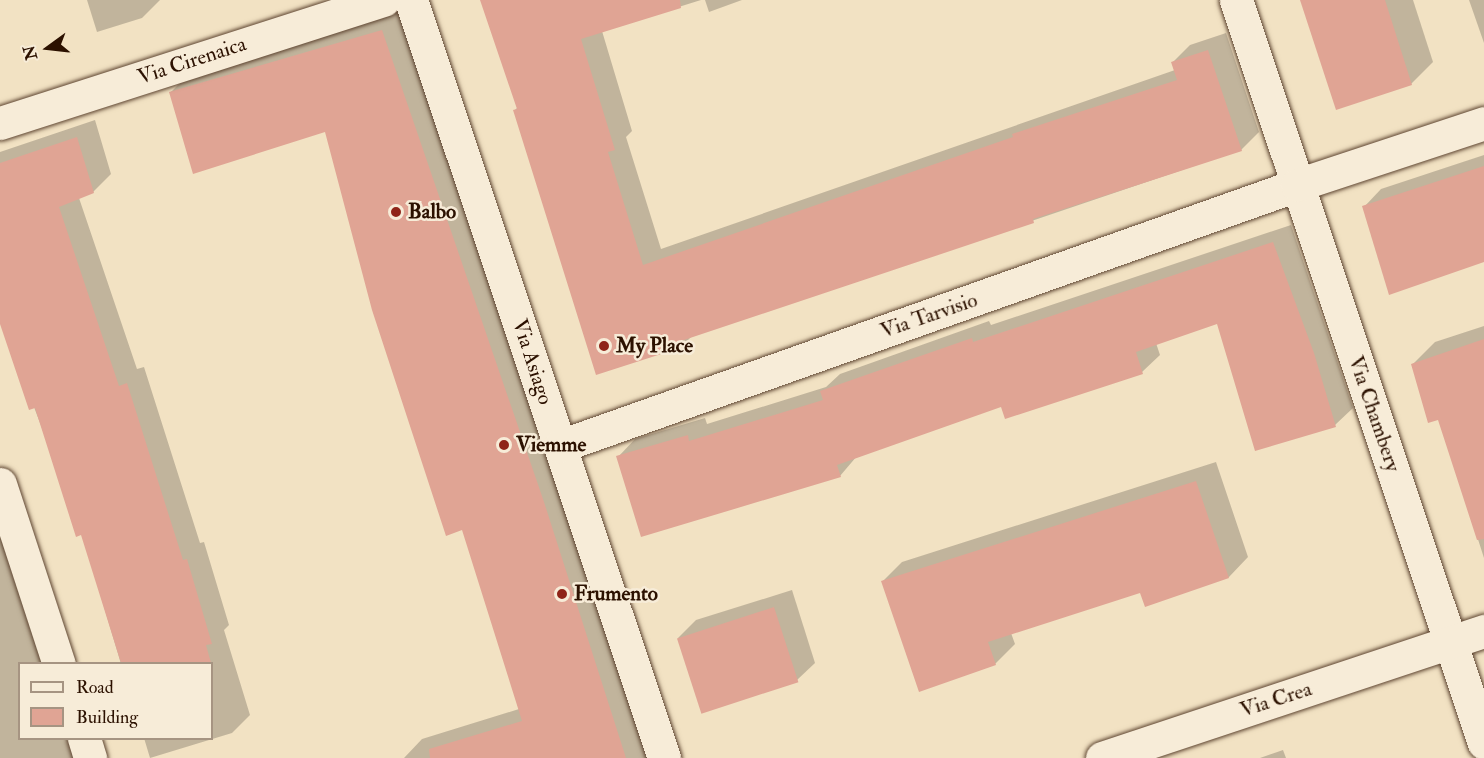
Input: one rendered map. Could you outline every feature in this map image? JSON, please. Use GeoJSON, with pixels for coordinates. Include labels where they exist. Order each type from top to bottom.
{"type":"FeatureCollection","features":[{"type":"Feature","properties":{"kind":"street","name":"Via Cirenaica"},"geometry":{"type":"LineString","coordinates":[[0,123],[384,0]]}},
{"type":"Feature","properties":{"kind":"street","name":"Via Asiago"},"geometry":{"type":"LineString","coordinates":[[411,0],[664,758]]}},
{"type":"Feature","properties":{"kind":"street","name":"Via Chambery"},"geometry":{"type":"LineString","coordinates":[[1236,0],[1484,743]]}},
{"type":"Feature","properties":{"kind":"street"},"geometry":{"type":"LineString","coordinates":[[1297,185],[1484,123]]}},
{"type":"Feature","properties":{"kind":"street","name":"Via Tarvisio"},"geometry":{"type":"LineString","coordinates":[[560,446],[1297,185]]}},
{"type":"Feature","properties":{"kind":"street"},"geometry":{"type":"LineString","coordinates":[[0,484],[59,662]]}},
{"type":"Feature","properties":{"kind":"street"},"geometry":{"type":"LineString","coordinates":[[1450,642],[1484,631]]}},
{"type":"Feature","properties":{"kind":"street","name":"Via Crea"},"geometry":{"type":"LineString","coordinates":[[1102,758],[1450,642]]}},
{"type":"Feature","properties":{"kind":"street"},"geometry":{"type":"LineString","coordinates":[[85,740],[90,758]]}},
{"type":"Feature","properties":{"kind":"building"},"geometry":{"type":"Polygon","coordinates":[[[480,0],[680,0],[681,8],[581,39],[615,150],[608,152],[643,265],[1013,137],[1012,134],[1177,80],[1171,62],[1208,50],[1242,151],[1033,219],[1034,223],[681,341],[683,347],[596,375],[513,110],[517,109],[480,0]]]}},
{"type":"Feature","properties":{"kind":"building"},"geometry":{"type":"Polygon","coordinates":[[[1300,0],[1385,0],[1412,85],[1336,110],[1300,0]]]}},
{"type":"Feature","properties":{"kind":"building"},"geometry":{"type":"Polygon","coordinates":[[[382,30],[544,502],[626,758],[430,758],[429,749],[522,721],[462,530],[446,536],[372,310],[325,132],[193,174],[169,92],[382,30]]]}},
{"type":"Feature","properties":{"kind":"building"},"geometry":{"type":"Polygon","coordinates":[[[77,137],[94,193],[59,207],[119,386],[127,383],[183,560],[187,559],[212,644],[206,645],[211,662],[121,662],[81,535],[76,537],[35,408],[29,410],[0,324],[0,163],[77,137]]]}},
{"type":"Feature","properties":{"kind":"building"},"geometry":{"type":"Polygon","coordinates":[[[1484,166],[1484,262],[1389,295],[1362,206],[1484,166]]]}},
{"type":"Feature","properties":{"kind":"building"},"geometry":{"type":"Polygon","coordinates":[[[1273,242],[1314,353],[1336,427],[1255,451],[1217,324],[1136,352],[1143,374],[1005,419],[1001,407],[837,465],[841,477],[641,537],[616,456],[688,435],[689,441],[823,400],[820,391],[972,338],[973,342],[1273,242]]]}},
{"type":"Feature","properties":{"kind":"building"},"geometry":{"type":"Polygon","coordinates":[[[1484,339],[1484,539],[1477,540],[1438,420],[1428,423],[1411,364],[1484,339]]]}},
{"type":"Feature","properties":{"kind":"building"},"geometry":{"type":"Polygon","coordinates":[[[1196,481],[1229,578],[1145,607],[1140,593],[988,642],[996,665],[919,692],[881,581],[1196,481]]]}},
{"type":"Feature","properties":{"kind":"building"},"geometry":{"type":"Polygon","coordinates":[[[774,607],[798,682],[701,714],[677,639],[774,607]]]}},
{"type":"Feature","properties":{"kind":"place","name":"Balbo"},"geometry":{"type":"Point","coordinates":[396,212]}},
{"type":"Feature","properties":{"kind":"place","name":"My Place"},"geometry":{"type":"Point","coordinates":[604,346]}},
{"type":"Feature","properties":{"kind":"place","name":"Viemme"},"geometry":{"type":"Point","coordinates":[504,445]}},
{"type":"Feature","properties":{"kind":"place","name":"Frumento"},"geometry":{"type":"Point","coordinates":[562,594]}}]}
